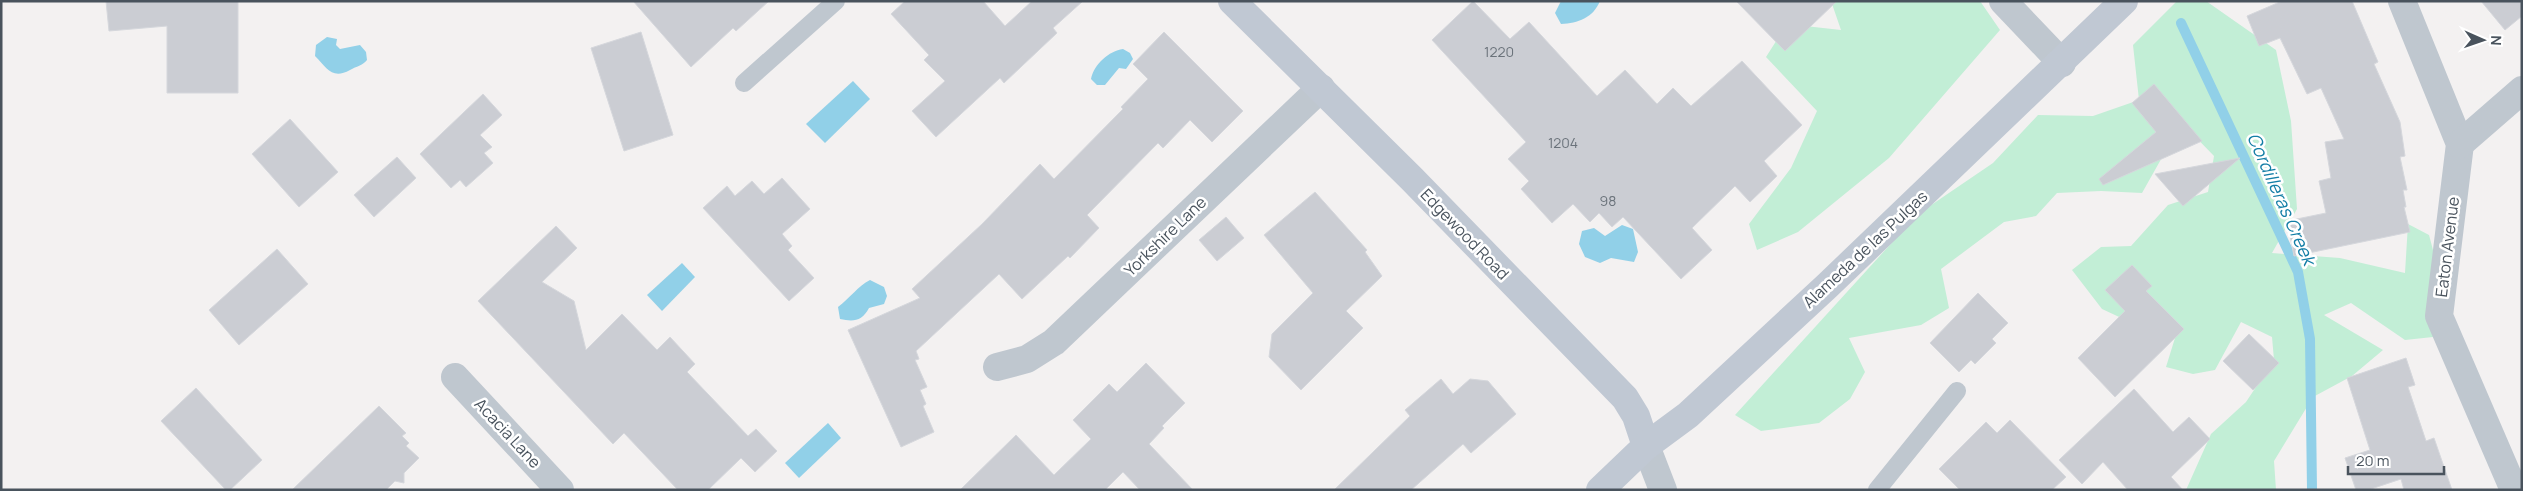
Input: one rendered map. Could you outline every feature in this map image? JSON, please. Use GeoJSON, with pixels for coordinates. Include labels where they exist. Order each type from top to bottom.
{"type":"FeatureCollection","features":[{"type":"Feature","properties":{"kind":"main road","name":"Edgewood Road"},"geometry":{"type":"LineString","coordinates":[[1232,1],[1625,398],[1636,416],[1646,446]]}},
{"type":"Feature","properties":{"kind":"main road","name":"Alameda de las Pulgas"},"geometry":{"type":"LineString","coordinates":[[1600,490],[1646,446],[1688,415],[2062,63],[2124,1]]}},
{"type":"Feature","properties":{"kind":"street"},"geometry":{"type":"LineString","coordinates":[[2003,1],[2062,63]]}},
{"type":"Feature","properties":{"kind":"street","name":"Eaton Avenue"},"geometry":{"type":"LineString","coordinates":[[2402,1],[2460,144],[2439,316],[2514,490]]}},
{"type":"Feature","properties":{"kind":"street","name":"Yorkshire Lane"},"geometry":{"type":"LineString","coordinates":[[998,367],[1027,359],[1054,342],[1320,88]]}},
{"type":"Feature","properties":{"kind":"street"},"geometry":{"type":"LineString","coordinates":[[2460,144],[2522,90]]}},
{"type":"Feature","properties":{"kind":"street","name":"Acacia Lane"},"geometry":{"type":"LineString","coordinates":[[455,377],[560,490]]}},
{"type":"Feature","properties":{"kind":"street","name":"Edgewood Road"},"geometry":{"type":"LineString","coordinates":[[1646,446],[1655,475],[1663,490]]}},
{"type":"Feature","properties":{"kind":"lane"},"geometry":{"type":"LineString","coordinates":[[744,83],[836,1]]}},
{"type":"Feature","properties":{"kind":"lane"},"geometry":{"type":"LineString","coordinates":[[1877,490],[1886,476],[1957,391]]}},
{"type":"Feature","properties":{"kind":"green space"},"geometry":{"type":"Polygon","coordinates":[[[1831,1],[1980,1],[2000,30],[1889,158],[1798,232],[1757,250],[1749,224],[1791,168],[1817,111],[1766,57],[1787,24],[1841,30],[1831,1]]]}},
{"type":"Feature","properties":{"kind":"green space"},"geometry":{"type":"Polygon","coordinates":[[[2177,1],[2206,1],[2276,50],[2291,121],[2297,209],[2272,253],[2340,258],[2405,273],[2408,224],[2429,235],[2437,265],[2433,337],[2405,340],[2351,303],[2324,315],[2383,350],[2352,376],[2313,397],[2274,461],[2276,490],[2186,490],[2211,434],[2246,402],[2274,360],[2272,337],[2241,322],[2215,370],[2193,374],[2166,367],[2179,325],[2145,329],[2102,309],[2072,270],[2101,247],[2131,246],[2168,205],[2208,192],[2214,156],[2179,120],[2164,154],[2142,193],[2101,191],[2057,193],[2036,216],[2004,222],[1941,269],[1949,308],[1921,325],[1849,338],[1865,372],[1850,399],[1819,423],[1761,431],[1735,415],[1918,214],[1993,163],[2038,115],[2093,116],[2139,100],[2133,45],[2177,1]]]}},
{"type":"Feature","properties":{"kind":"water"},"geometry":{"type":"Polygon","coordinates":[[[1561,1],[1600,1],[1593,12],[1579,21],[1561,24],[1555,13],[1561,1]]]}},
{"type":"Feature","properties":{"kind":"water"},"geometry":{"type":"Polygon","coordinates":[[[327,37],[337,39],[336,45],[340,49],[360,45],[366,52],[367,60],[344,73],[339,74],[330,71],[315,56],[316,45],[327,37]]]}},
{"type":"Feature","properties":{"kind":"water"},"geometry":{"type":"Polygon","coordinates":[[[1123,49],[1130,53],[1133,59],[1126,69],[1119,68],[1105,85],[1097,85],[1091,79],[1095,68],[1108,55],[1123,49]]]}},
{"type":"Feature","properties":{"kind":"water"},"geometry":{"type":"Polygon","coordinates":[[[853,81],[870,99],[825,143],[806,124],[853,81]]]}},
{"type":"Feature","properties":{"kind":"water"},"geometry":{"type":"Polygon","coordinates":[[[1622,225],[1633,229],[1638,252],[1634,262],[1611,258],[1600,263],[1585,257],[1579,244],[1582,231],[1594,228],[1605,236],[1622,225]]]}},
{"type":"Feature","properties":{"kind":"water"},"geometry":{"type":"Polygon","coordinates":[[[682,263],[695,277],[662,311],[647,295],[682,263]]]}},
{"type":"Feature","properties":{"kind":"water"},"geometry":{"type":"Polygon","coordinates":[[[870,280],[884,287],[887,296],[884,304],[869,308],[857,320],[840,319],[838,307],[870,280]]]}},
{"type":"Feature","properties":{"kind":"water"},"geometry":{"type":"Polygon","coordinates":[[[828,423],[841,438],[799,478],[785,463],[828,423]]]}},
{"type":"Feature","properties":{"kind":"building"},"geometry":{"type":"Polygon","coordinates":[[[106,1],[238,1],[238,93],[167,93],[167,26],[109,31],[106,1]]]}},
{"type":"Feature","properties":{"kind":"building"},"geometry":{"type":"Polygon","coordinates":[[[633,1],[769,1],[736,31],[733,28],[691,67],[633,1]]]}},
{"type":"Feature","properties":{"kind":"building"},"geometry":{"type":"Polygon","coordinates":[[[905,1],[983,1],[1005,26],[1032,1],[1083,1],[1053,28],[1057,33],[1004,83],[1000,78],[936,137],[912,111],[945,81],[924,60],[929,55],[891,14],[905,1]]]}},
{"type":"Feature","properties":{"kind":"building"},"geometry":{"type":"Polygon","coordinates":[[[1473,1],[1510,39],[1529,22],[1597,96],[1625,70],[1657,104],[1673,88],[1691,106],[1742,61],[1802,125],[1764,161],[1777,176],[1750,202],[1735,186],[1692,228],[1712,250],[1681,279],[1623,217],[1612,227],[1599,213],[1590,222],[1573,204],[1552,223],[1521,189],[1529,181],[1508,159],[1526,142],[1432,40],[1473,1]]]}},
{"type":"Feature","properties":{"kind":"building"},"geometry":{"type":"Polygon","coordinates":[[[1736,1],[1837,1],[1785,51],[1736,1]]]}},
{"type":"Feature","properties":{"kind":"building"},"geometry":{"type":"Polygon","coordinates":[[[2282,1],[2352,1],[2378,62],[2374,64],[2400,122],[2405,156],[2400,157],[2407,190],[2403,190],[2406,207],[2404,207],[2410,232],[2294,256],[2287,221],[2326,213],[2319,181],[2331,178],[2325,142],[2344,139],[2321,88],[2307,94],[2280,38],[2259,46],[2247,16],[2282,1]]]}},
{"type":"Feature","properties":{"kind":"building"},"geometry":{"type":"Polygon","coordinates":[[[2481,1],[2522,1],[2522,16],[2505,30],[2481,1]]]}},
{"type":"Feature","properties":{"kind":"building"},"geometry":{"type":"Polygon","coordinates":[[[641,32],[673,135],[624,151],[591,48],[641,32]]]}},
{"type":"Feature","properties":{"kind":"building"},"geometry":{"type":"Polygon","coordinates":[[[1164,32],[1243,111],[1212,142],[1190,120],[1163,148],[1158,143],[1087,215],[1099,228],[1070,258],[1068,256],[1022,299],[999,274],[916,351],[919,359],[915,360],[927,387],[920,390],[926,404],[923,406],[934,432],[901,447],[848,330],[920,298],[912,289],[982,224],[1040,164],[1054,179],[1123,109],[1121,107],[1148,79],[1133,64],[1164,32]]]}},
{"type":"Feature","properties":{"kind":"building"},"geometry":{"type":"Polygon","coordinates":[[[2154,84],[2202,141],[2103,185],[2099,179],[2156,132],[2132,103],[2154,84]]]}},
{"type":"Feature","properties":{"kind":"building"},"geometry":{"type":"Polygon","coordinates":[[[483,94],[502,115],[480,135],[492,147],[484,153],[493,163],[466,187],[460,180],[451,188],[420,154],[483,94]]]}},
{"type":"Feature","properties":{"kind":"building"},"geometry":{"type":"Polygon","coordinates":[[[290,119],[338,172],[299,207],[252,154],[290,119]]]}},
{"type":"Feature","properties":{"kind":"building"},"geometry":{"type":"Polygon","coordinates":[[[397,157],[416,178],[374,217],[354,195],[397,157]]]}},
{"type":"Feature","properties":{"kind":"building"},"geometry":{"type":"Polygon","coordinates":[[[2240,158],[2183,206],[2155,174],[2240,158]]]}},
{"type":"Feature","properties":{"kind":"building"},"geometry":{"type":"Polygon","coordinates":[[[782,178],[810,209],[782,234],[792,246],[788,250],[814,278],[789,301],[703,208],[727,186],[735,196],[752,181],[764,194],[782,178]]]}},
{"type":"Feature","properties":{"kind":"building"},"geometry":{"type":"Polygon","coordinates":[[[1315,192],[1367,250],[1365,252],[1382,276],[1346,311],[1363,328],[1301,390],[1269,357],[1272,334],[1313,293],[1264,235],[1315,192]]]}},
{"type":"Feature","properties":{"kind":"building"},"geometry":{"type":"Polygon","coordinates":[[[1226,217],[1244,238],[1217,261],[1199,240],[1226,217]]]}},
{"type":"Feature","properties":{"kind":"building"},"geometry":{"type":"Polygon","coordinates":[[[556,226],[577,248],[542,282],[574,301],[586,350],[622,314],[657,350],[670,337],[695,364],[687,372],[748,436],[756,429],[777,451],[755,472],[741,458],[708,490],[678,490],[624,433],[613,444],[478,301],[556,226]]]}},
{"type":"Feature","properties":{"kind":"building"},"geometry":{"type":"Polygon","coordinates":[[[277,249],[308,284],[239,345],[209,310],[277,249]]]}},
{"type":"Feature","properties":{"kind":"building"},"geometry":{"type":"Polygon","coordinates":[[[2132,265],[2152,286],[2146,291],[2184,329],[2115,397],[2078,358],[2125,311],[2105,290],[2132,265]]]}},
{"type":"Feature","properties":{"kind":"building"},"geometry":{"type":"Polygon","coordinates":[[[1978,293],[2008,323],[1992,339],[1996,343],[1975,364],[1971,360],[1959,372],[1930,343],[1978,293]]]}},
{"type":"Feature","properties":{"kind":"building"},"geometry":{"type":"Polygon","coordinates":[[[2249,334],[2279,363],[2253,390],[2223,361],[2249,334]]]}},
{"type":"Feature","properties":{"kind":"building"},"geometry":{"type":"Polygon","coordinates":[[[2406,358],[2415,385],[2408,387],[2426,441],[2434,438],[2452,490],[2404,490],[2401,479],[2368,490],[2356,490],[2345,458],[2370,450],[2347,378],[2406,358]]]}},
{"type":"Feature","properties":{"kind":"building"},"geometry":{"type":"Polygon","coordinates":[[[1146,363],[1185,403],[1162,426],[1164,428],[1149,444],[1193,490],[1140,490],[1123,472],[1105,490],[960,490],[1016,435],[1054,475],[1091,439],[1073,420],[1109,384],[1117,392],[1146,363]]]}},
{"type":"Feature","properties":{"kind":"building"},"geometry":{"type":"Polygon","coordinates":[[[1441,379],[1453,394],[1470,379],[1488,381],[1516,414],[1471,453],[1463,444],[1411,490],[1334,490],[1410,416],[1405,410],[1441,379]]]}},
{"type":"Feature","properties":{"kind":"building"},"geometry":{"type":"Polygon","coordinates":[[[196,388],[262,460],[230,490],[226,490],[161,421],[196,388]]]}},
{"type":"Feature","properties":{"kind":"building"},"geometry":{"type":"Polygon","coordinates":[[[2134,389],[2173,432],[2189,417],[2210,439],[2171,477],[2183,490],[2128,490],[2103,462],[2082,484],[2059,460],[2134,389]]]}},
{"type":"Feature","properties":{"kind":"building"},"geometry":{"type":"Polygon","coordinates":[[[379,406],[406,433],[402,436],[409,443],[406,446],[419,458],[404,473],[404,483],[395,481],[386,490],[292,490],[379,406]]]}},
{"type":"Feature","properties":{"kind":"building"},"geometry":{"type":"Polygon","coordinates":[[[2010,420],[2066,477],[2052,490],[1960,490],[1939,469],[1986,422],[1997,433],[2010,420]]]}},
{"type":"Feature","properties":{"kind":"waterway","name":"Cordilleras Creek"},"geometry":{"type":"LineString","coordinates":[[2181,23],[2298,272],[2310,339],[2312,490]]}}]}
